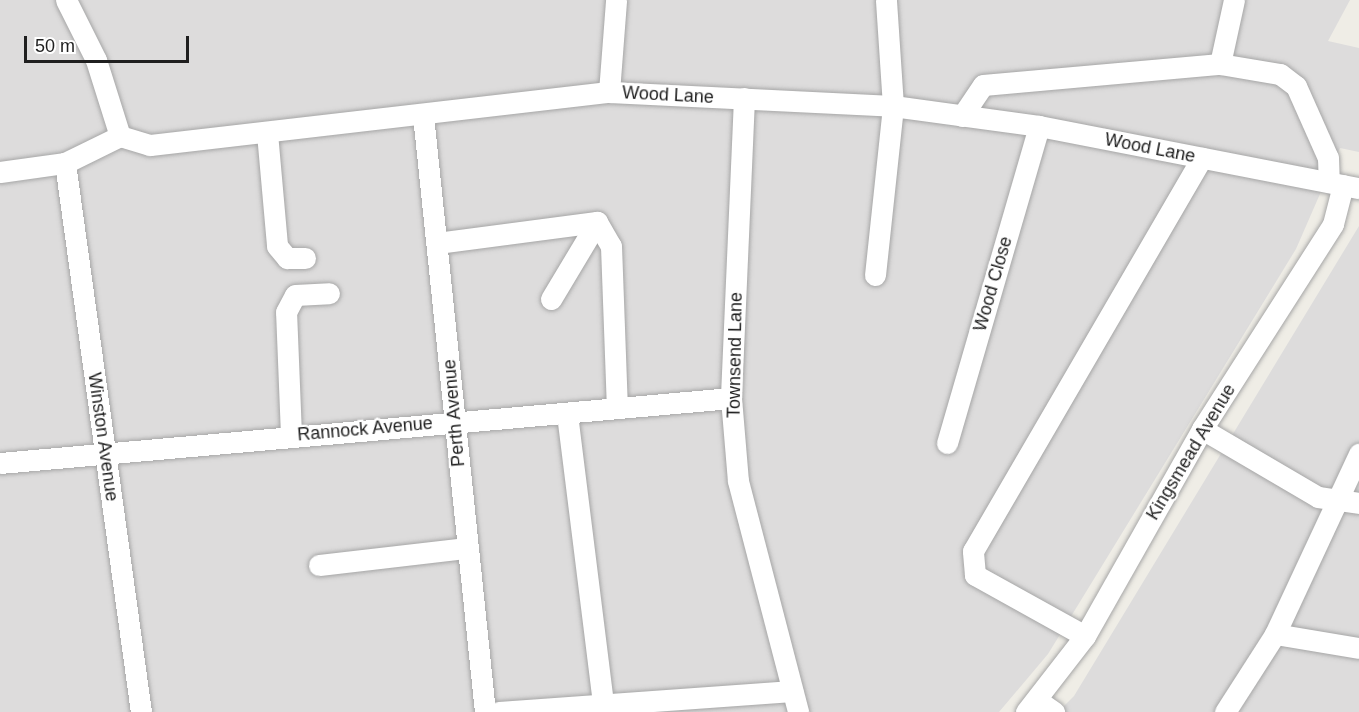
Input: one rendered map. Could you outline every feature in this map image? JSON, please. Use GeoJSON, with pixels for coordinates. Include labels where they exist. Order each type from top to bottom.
{"type":"FeatureCollection","features":[{"type":"Feature","properties":{"kind":"street"},"geometry":{"type":"LineString","coordinates":[[0,172],[65,163],[120,136],[96,60],[66,0]]}},
{"type":"Feature","properties":{"kind":"street"},"geometry":{"type":"LineString","coordinates":[[609,92],[616,0]]}},
{"type":"Feature","properties":{"kind":"street"},"geometry":{"type":"LineString","coordinates":[[875,275],[893,106],[886,0]]}},
{"type":"Feature","properties":{"kind":"street"},"geometry":{"type":"LineString","coordinates":[[1220,64],[1234,0]]}},
{"type":"Feature","properties":{"kind":"street"},"geometry":{"type":"LineString","coordinates":[[962,116],[984,85],[1220,64],[1280,74],[1296,86],[1328,158],[1344,185]]}},
{"type":"Feature","properties":{"kind":"street","name":"Wood Lane"},"geometry":{"type":"LineString","coordinates":[[120,136],[150,145],[609,92],[893,106],[1039,126],[1344,185]]}},
{"type":"Feature","properties":{"kind":"street","name":"Townsend Lane"},"geometry":{"type":"LineString","coordinates":[[744,98],[731,398],[738,481],[798,712]]}},
{"type":"Feature","properties":{"kind":"street","name":"Perth Avenue"},"geometry":{"type":"LineString","coordinates":[[423,115],[455,422],[465,548],[485,712]]}},
{"type":"Feature","properties":{"kind":"street","name":"Wood Close"},"geometry":{"type":"LineString","coordinates":[[947,443],[1039,126]]}},
{"type":"Feature","properties":{"kind":"street"},"geometry":{"type":"LineString","coordinates":[[267,133],[277,246],[287,258],[305,258]]}},
{"type":"Feature","properties":{"kind":"street"},"geometry":{"type":"LineString","coordinates":[[1085,636],[975,575],[972,551],[1202,158]]}},
{"type":"Feature","properties":{"kind":"street","name":"Winston Avenue"},"geometry":{"type":"LineString","coordinates":[[65,163],[141,712]]}},
{"type":"Feature","properties":{"kind":"street","name":"Kingsmead Avenue"},"geometry":{"type":"LineString","coordinates":[[1039,708],[1085,636],[1202,429],[1333,224],[1344,185]]}},
{"type":"Feature","properties":{"kind":"street"},"geometry":{"type":"LineString","coordinates":[[437,243],[597,222]]}},
{"type":"Feature","properties":{"kind":"street"},"geometry":{"type":"LineString","coordinates":[[551,299],[597,222]]}},
{"type":"Feature","properties":{"kind":"street"},"geometry":{"type":"LineString","coordinates":[[597,222],[611,246],[617,408]]}},
{"type":"Feature","properties":{"kind":"street"},"geometry":{"type":"LineString","coordinates":[[291,435],[286,312],[295,295],[329,293]]}},
{"type":"Feature","properties":{"kind":"street","name":"Rannock Avenue"},"geometry":{"type":"LineString","coordinates":[[0,463],[291,435],[567,414],[731,398]]}},
{"type":"Feature","properties":{"kind":"street"},"geometry":{"type":"LineString","coordinates":[[567,414],[603,704]]}},
{"type":"Feature","properties":{"kind":"street"},"geometry":{"type":"LineString","coordinates":[[1202,429],[1318,497],[1348,502]]}},
{"type":"Feature","properties":{"kind":"street"},"geometry":{"type":"LineString","coordinates":[[1225,712],[1275,634],[1348,502],[1359,454]]}},
{"type":"Feature","properties":{"kind":"street"},"geometry":{"type":"LineString","coordinates":[[319,565],[465,548]]}},
{"type":"Feature","properties":{"kind":"street"},"geometry":{"type":"LineString","coordinates":[[1275,634],[1359,648]]}},
{"type":"Feature","properties":{"kind":"street"},"geometry":{"type":"LineString","coordinates":[[499,712],[792,691]]}},
{"type":"Feature","properties":{"kind":"shaded area"},"geometry":{"type":"Polygon","coordinates":[[[0,0],[1350,0],[1328,41],[1359,48],[1359,152],[1340,148],[1296,249],[1048,654],[999,712],[0,712],[0,0]]]}},
{"type":"Feature","properties":{"kind":"shaded area"},"geometry":{"type":"Polygon","coordinates":[[[1359,226],[1359,712],[1058,712],[1074,696],[1359,226]]]}}]}
